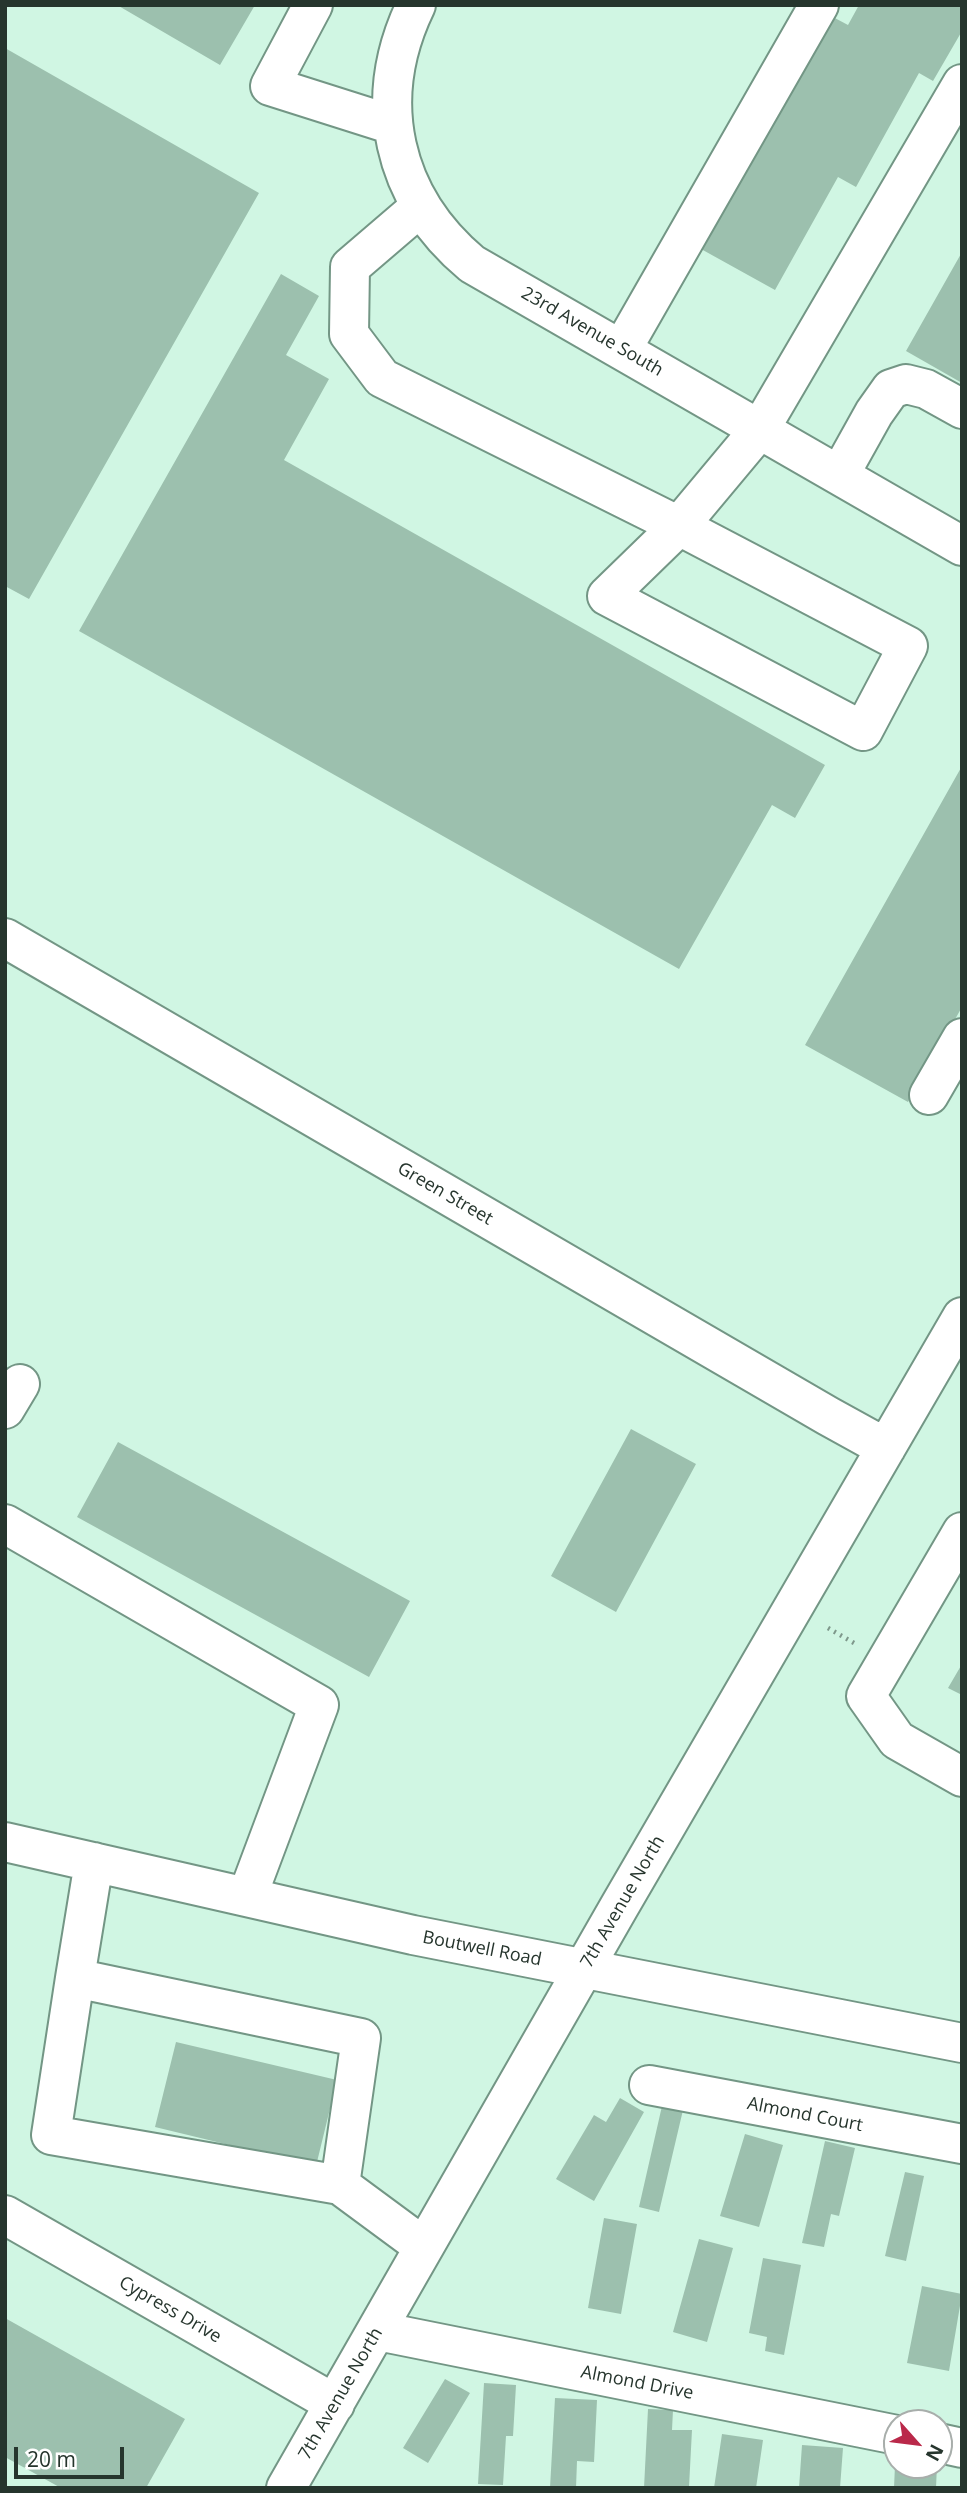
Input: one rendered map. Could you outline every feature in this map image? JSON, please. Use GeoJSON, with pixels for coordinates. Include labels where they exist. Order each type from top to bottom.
{"type":"FeatureCollection","features":[{"type":"Feature","properties":{"kind":"street"},"geometry":{"type":"LineString","coordinates":[[313,5],[270,86],[393,125]]}},
{"type":"Feature","properties":{"kind":"street","name":"23rd Avenue South"},"geometry":{"type":"LineString","coordinates":[[416,5],[395,63],[391,89],[393,125],[401,164],[420,207],[443,238],[472,264],[962,546]]}},
{"type":"Feature","properties":{"kind":"street"},"geometry":{"type":"LineString","coordinates":[[622,349],[819,5]]}},
{"type":"Feature","properties":{"kind":"street"},"geometry":{"type":"LineString","coordinates":[[420,207],[350,267],[349,334],[382,378],[679,526],[908,646],[863,730],[607,596],[679,526],[760,429],[962,84]]}},
{"type":"Feature","properties":{"kind":"street"},"geometry":{"type":"LineString","coordinates":[[840,474],[874,413],[891,389],[906,384],[926,389],[962,409]]}},
{"type":"Feature","properties":{"kind":"street","name":"Green Street"},"geometry":{"type":"LineString","coordinates":[[5,938],[886,1448]]}},
{"type":"Feature","properties":{"kind":"street"},"geometry":{"type":"LineString","coordinates":[[929,1095],[962,1038]]}},
{"type":"Feature","properties":{"kind":"street","name":"7th Avenue North"},"geometry":{"type":"LineString","coordinates":[[286,2488],[583,1969],[962,1317]]}},
{"type":"Feature","properties":{"kind":"street"},"geometry":{"type":"LineString","coordinates":[[5,1524],[319,1705],[247,1897]]}},
{"type":"Feature","properties":{"kind":"street"},"geometry":{"type":"LineString","coordinates":[[962,1532],[866,1696],[897,1740],[962,1777]]}},
{"type":"Feature","properties":{"kind":"street","name":"Boutwell Road"},"geometry":{"type":"LineString","coordinates":[[5,1842],[412,1935],[962,2043]]}},
{"type":"Feature","properties":{"kind":"street"},"geometry":{"type":"LineString","coordinates":[[94,1862],[51,2135],[340,2185],[424,2247]]}},
{"type":"Feature","properties":{"kind":"street"},"geometry":{"type":"LineString","coordinates":[[75,1978],[361,2038],[340,2185]]}},
{"type":"Feature","properties":{"kind":"street","name":"Almond Court"},"geometry":{"type":"LineString","coordinates":[[649,2085],[962,2144]]}},
{"type":"Feature","properties":{"kind":"street","name":"Cypress Drive"},"geometry":{"type":"LineString","coordinates":[[5,2216],[335,2404]]}},
{"type":"Feature","properties":{"kind":"street","name":"Almond Drive"},"geometry":{"type":"LineString","coordinates":[[378,2331],[883,2432]]}},
{"type":"Feature","properties":{"kind":"path"},"geometry":{"type":"LineString","coordinates":[[828,1628],[863,1648]]}},
{"type":"Feature","properties":{"kind":"building"},"geometry":{"type":"Polygon","coordinates":[[[117,5],[255,5],[220,65],[117,5]]]}},
{"type":"Feature","properties":{"kind":"building"},"geometry":{"type":"Polygon","coordinates":[[[859,5],[962,5],[962,31],[933,81],[919,73],[856,187],[838,177],[775,290],[701,249],[831,16],[848,25],[859,5]]]}},
{"type":"Feature","properties":{"kind":"building"},"geometry":{"type":"Polygon","coordinates":[[[5,48],[259,193],[29,599],[5,586],[5,48]]]}},
{"type":"Feature","properties":{"kind":"building"},"geometry":{"type":"Polygon","coordinates":[[[962,252],[962,383],[906,351],[962,252]]]}},
{"type":"Feature","properties":{"kind":"building"},"geometry":{"type":"Polygon","coordinates":[[[281,274],[319,296],[286,355],[329,379],[284,460],[825,765],[795,818],[772,805],[679,969],[79,631],[281,274]]]}},
{"type":"Feature","properties":{"kind":"building"},"geometry":{"type":"Polygon","coordinates":[[[962,766],[962,1007],[908,1102],[805,1045],[962,766]]]}},
{"type":"Feature","properties":{"kind":"building"},"geometry":{"type":"Polygon","coordinates":[[[631,1429],[696,1464],[616,1612],[551,1576],[631,1429]]]}},
{"type":"Feature","properties":{"kind":"building"},"geometry":{"type":"Polygon","coordinates":[[[118,1442],[410,1601],[369,1677],[77,1517],[118,1442]]]}},
{"type":"Feature","properties":{"kind":"building"},"geometry":{"type":"Polygon","coordinates":[[[962,1664],[962,1695],[948,1688],[962,1664]]]}},
{"type":"Feature","properties":{"kind":"building"},"geometry":{"type":"Polygon","coordinates":[[[176,2042],[337,2080],[316,2166],[155,2127],[176,2042]]]}},
{"type":"Feature","properties":{"kind":"building"},"geometry":{"type":"Polygon","coordinates":[[[620,2098],[644,2112],[594,2201],[556,2179],[594,2115],[606,2122],[620,2098]]]}},
{"type":"Feature","properties":{"kind":"building"},"geometry":{"type":"Polygon","coordinates":[[[662,2106],[683,2110],[659,2212],[639,2207],[662,2106]]]}},
{"type":"Feature","properties":{"kind":"building"},"geometry":{"type":"Polygon","coordinates":[[[745,2134],[783,2145],[759,2227],[720,2216],[745,2134]]]}},
{"type":"Feature","properties":{"kind":"building"},"geometry":{"type":"Polygon","coordinates":[[[825,2141],[855,2148],[839,2216],[831,2214],[824,2247],[802,2243],[825,2141]]]}},
{"type":"Feature","properties":{"kind":"building"},"geometry":{"type":"Polygon","coordinates":[[[905,2172],[924,2176],[906,2261],[885,2256],[905,2172]]]}},
{"type":"Feature","properties":{"kind":"building"},"geometry":{"type":"Polygon","coordinates":[[[604,2218],[637,2224],[621,2314],[588,2308],[604,2218]]]}},
{"type":"Feature","properties":{"kind":"building"},"geometry":{"type":"Polygon","coordinates":[[[699,2239],[733,2248],[707,2342],[673,2332],[699,2239]]]}},
{"type":"Feature","properties":{"kind":"building"},"geometry":{"type":"Polygon","coordinates":[[[763,2258],[801,2265],[784,2355],[765,2351],[767,2337],[749,2333],[763,2258]]]}},
{"type":"Feature","properties":{"kind":"building"},"geometry":{"type":"Polygon","coordinates":[[[922,2286],[962,2294],[949,2371],[907,2363],[922,2286]]]}},
{"type":"Feature","properties":{"kind":"building"},"geometry":{"type":"Polygon","coordinates":[[[5,2318],[185,2419],[146,2488],[61,2488],[5,2457],[5,2318]]]}},
{"type":"Feature","properties":{"kind":"building"},"geometry":{"type":"Polygon","coordinates":[[[445,2379],[470,2393],[428,2463],[403,2448],[445,2379]]]}},
{"type":"Feature","properties":{"kind":"building"},"geometry":{"type":"Polygon","coordinates":[[[484,2383],[516,2385],[513,2436],[506,2436],[503,2485],[478,2484],[484,2383]]]}},
{"type":"Feature","properties":{"kind":"building"},"geometry":{"type":"Polygon","coordinates":[[[555,2398],[597,2400],[594,2462],[577,2461],[576,2488],[550,2488],[555,2398]]]}},
{"type":"Feature","properties":{"kind":"building"},"geometry":{"type":"Polygon","coordinates":[[[648,2409],[673,2410],[672,2430],[692,2430],[689,2487],[644,2488],[648,2409]]]}},
{"type":"Feature","properties":{"kind":"building"},"geometry":{"type":"Polygon","coordinates":[[[722,2434],[763,2440],[756,2488],[714,2488],[722,2434]]]}},
{"type":"Feature","properties":{"kind":"building"},"geometry":{"type":"Polygon","coordinates":[[[802,2445],[843,2448],[840,2488],[799,2488],[802,2445]]]}},
{"type":"Feature","properties":{"kind":"building"},"geometry":{"type":"Polygon","coordinates":[[[894,2479],[936,2479],[936,2488],[894,2488],[894,2479]]]}}]}
